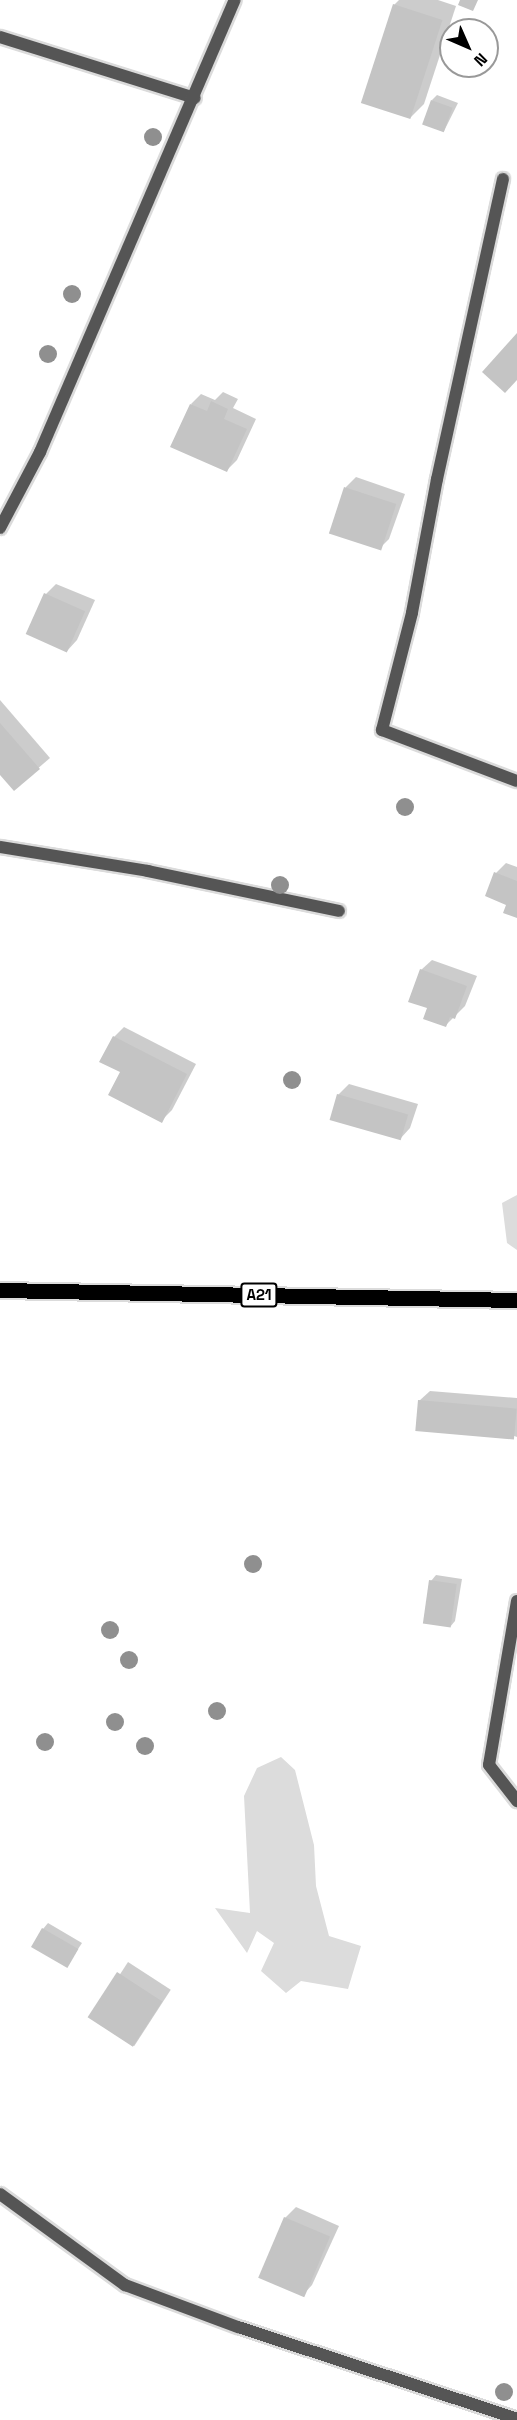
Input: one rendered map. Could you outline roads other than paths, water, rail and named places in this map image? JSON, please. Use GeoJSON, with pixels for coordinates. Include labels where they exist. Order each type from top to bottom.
{"type":"FeatureCollection","features":[{"type":"Feature","properties":{"kind":"main road","name":"A21"},"geometry":{"type":"LineString","coordinates":[[0,1290],[517,1300]]}},
{"type":"Feature","properties":{"kind":"street"},"geometry":{"type":"LineString","coordinates":[[0,528],[40,452],[195,98],[235,0]]}},
{"type":"Feature","properties":{"kind":"street"},"geometry":{"type":"LineString","coordinates":[[0,37],[195,98]]}},
{"type":"Feature","properties":{"kind":"street"},"geometry":{"type":"LineString","coordinates":[[503,179],[437,479],[412,613],[382,730],[517,781]]}},
{"type":"Feature","properties":{"kind":"street"},"geometry":{"type":"LineString","coordinates":[[0,847],[147,871],[339,911]]}},
{"type":"Feature","properties":{"kind":"street"},"geometry":{"type":"LineString","coordinates":[[517,1601],[489,1765],[517,1801]]}},
{"type":"Feature","properties":{"kind":"street"},"geometry":{"type":"LineString","coordinates":[[0,2194],[125,2285],[238,2327],[517,2419]]}}]}
